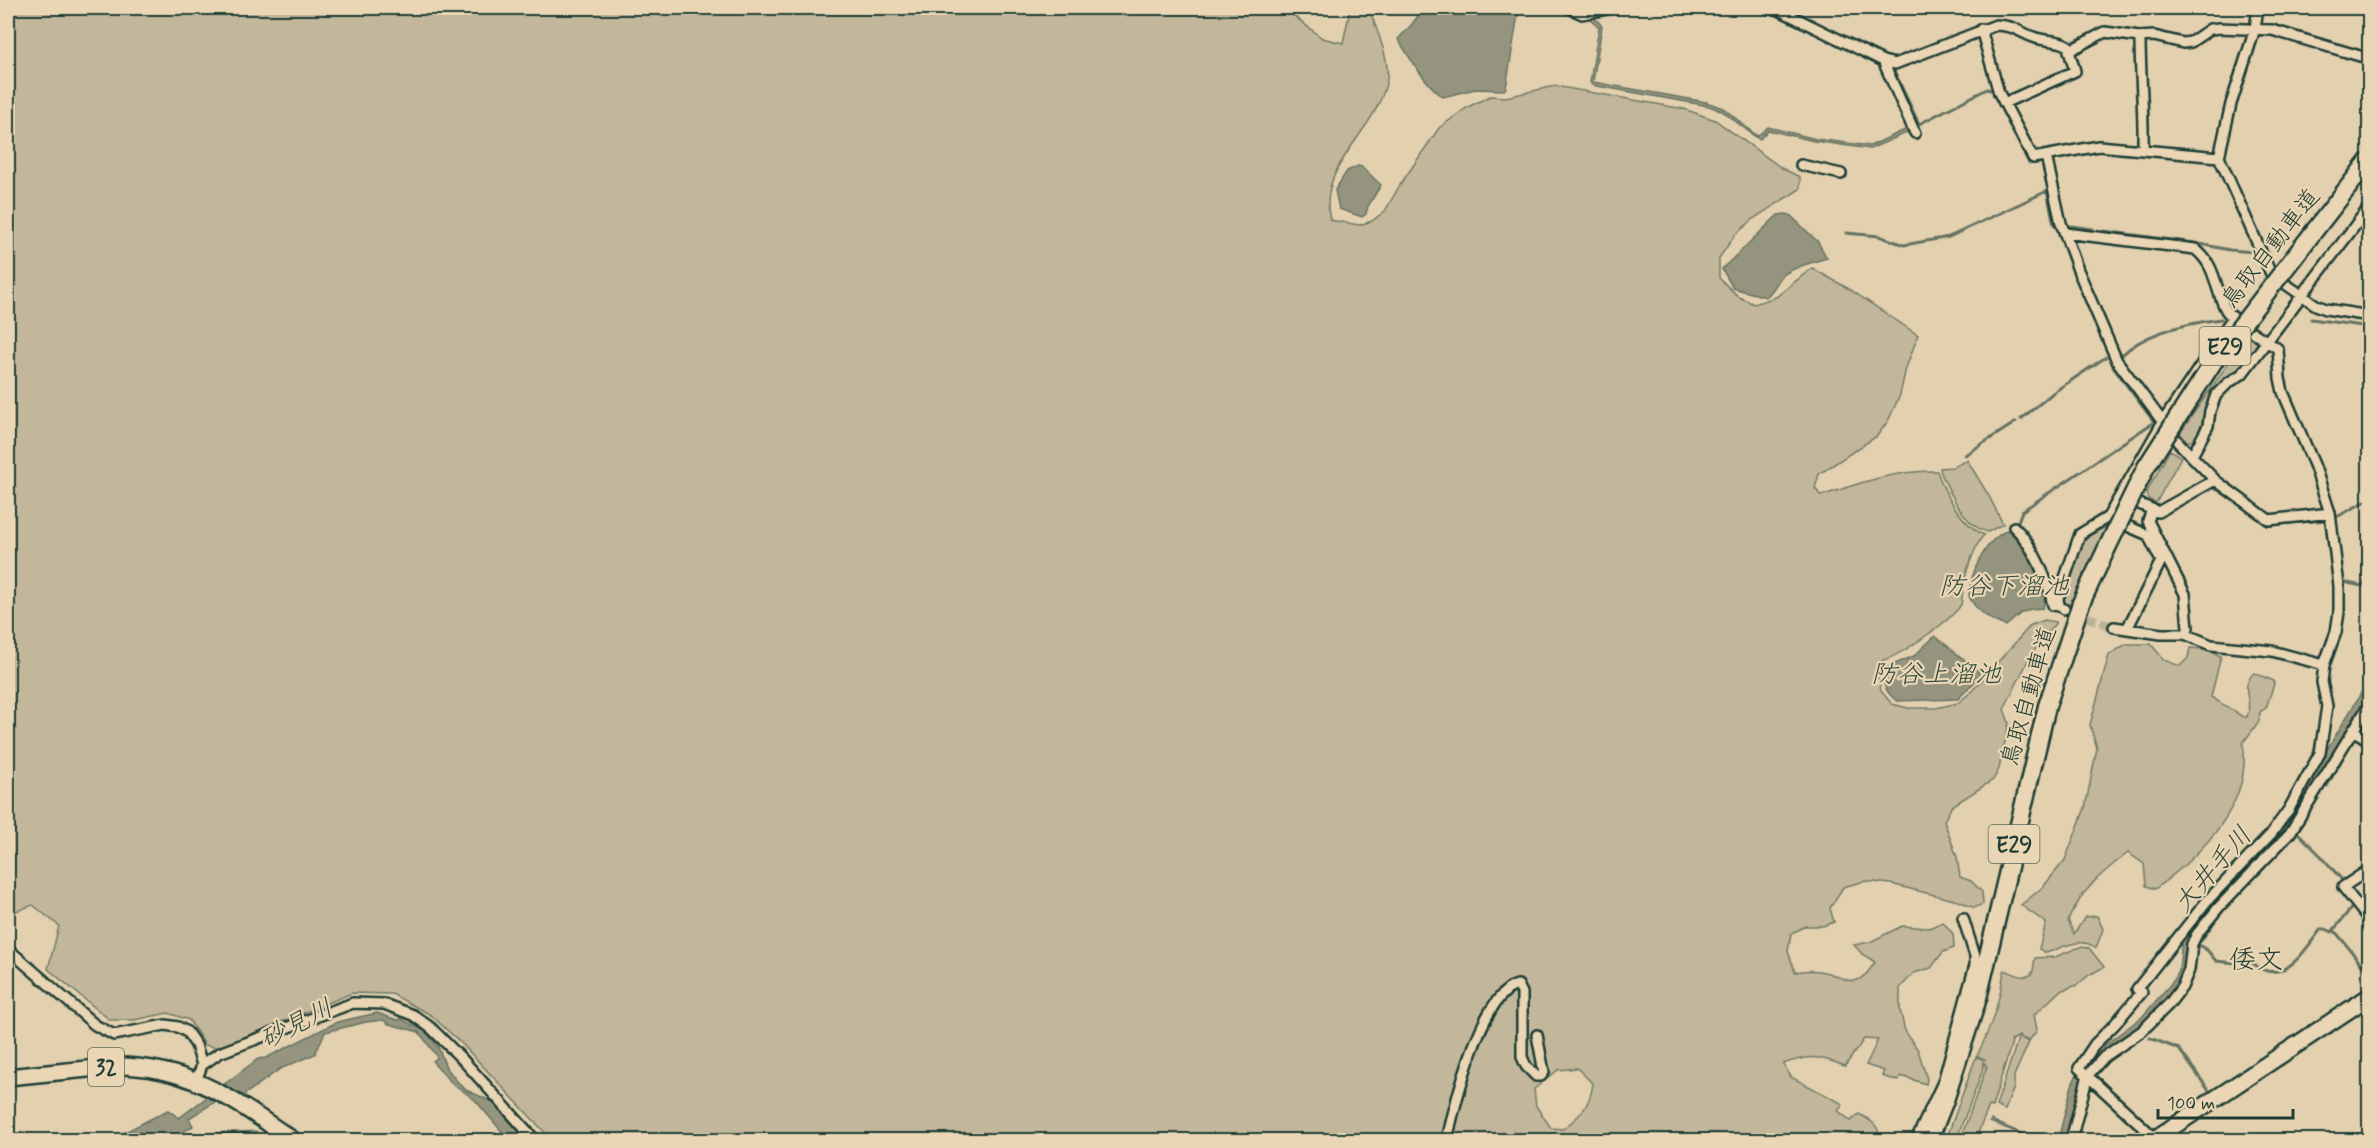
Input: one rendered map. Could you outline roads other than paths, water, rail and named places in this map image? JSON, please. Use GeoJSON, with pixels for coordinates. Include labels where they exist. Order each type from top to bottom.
{"type":"FeatureCollection","features":[{"type":"Feature","properties":{"kind":"highway","name":"鳥取自動車道"},"geometry":{"type":"LineString","coordinates":[[1936,1140],[1951,1103],[1984,1001],[2036,777],[2071,652],[2108,551],[2146,468],[2210,368],[2264,293],[2370,159]]}},
{"type":"Feature","properties":{"kind":"highway","name":"鳥取自動車道"},"geometry":{"type":"LineString","coordinates":[[1929,1140],[1945,1100],[1978,998],[2047,706],[2081,603],[2151,470],[2220,361],[2370,167]]}},
{"type":"Feature","properties":{"kind":"main road"},"geometry":{"type":"LineString","coordinates":[[2160,1139],[2369,997]]}},
{"type":"Feature","properties":{"kind":"main road","name":"32"},"geometry":{"type":"LineString","coordinates":[[8,1077],[132,1066],[170,1072],[199,1082],[239,1104],[293,1140]]}},
{"type":"Feature","properties":{"kind":"street"},"geometry":{"type":"LineString","coordinates":[[1569,8],[1582,14],[1613,8]]}},
{"type":"Feature","properties":{"kind":"street"},"geometry":{"type":"LineString","coordinates":[[1775,8],[1883,61],[1895,64],[1996,25],[2009,26],[2033,38],[2065,42],[2072,49]]}},
{"type":"Feature","properties":{"kind":"street"},"geometry":{"type":"LineString","coordinates":[[2258,8],[2255,29],[2231,104],[2219,157],[2271,274],[2300,295],[2326,309],[2370,316]]}},
{"type":"Feature","properties":{"kind":"street"},"geometry":{"type":"LineString","coordinates":[[2004,103],[2074,71],[2069,51],[2105,32],[2140,37],[2154,36],[2182,43],[2191,42],[2210,29],[2219,27],[2272,30],[2370,59]]}},
{"type":"Feature","properties":{"kind":"street"},"geometry":{"type":"LineString","coordinates":[[1981,29],[2004,103],[2032,158],[2099,146],[2219,157]]}},
{"type":"Feature","properties":{"kind":"street"},"geometry":{"type":"LineString","coordinates":[[2140,37],[2140,79],[2144,99],[2143,150]]}},
{"type":"Feature","properties":{"kind":"street"},"geometry":{"type":"LineString","coordinates":[[1883,61],[1915,133]]}},
{"type":"Feature","properties":{"kind":"street"},"geometry":{"type":"LineString","coordinates":[[2046,156],[2065,233],[2078,270],[2117,361],[2163,423],[2215,480],[2269,520],[2330,513]]}},
{"type":"Feature","properties":{"kind":"street"},"geometry":{"type":"LineString","coordinates":[[1801,165],[1841,174]]}},
{"type":"Feature","properties":{"kind":"street"},"geometry":{"type":"LineString","coordinates":[[2192,456],[2208,426],[2210,411],[2216,395],[2223,387],[2242,374],[2370,206]]}},
{"type":"Feature","properties":{"kind":"street"},"geometry":{"type":"LineString","coordinates":[[2065,233],[2195,249],[2205,257],[2209,264],[2227,311],[2278,349],[2283,392],[2315,467],[2330,513],[2339,586],[2336,632],[2324,665],[2322,682],[2327,706],[2320,753],[2289,809],[2271,834],[2206,902],[2137,989],[2142,992],[2095,1044],[2079,1068],[2160,1139]]}},
{"type":"Feature","properties":{"kind":"street"},"geometry":{"type":"LineString","coordinates":[[2014,527],[2021,533],[2049,584],[2053,604],[2061,608],[2058,598],[2080,534],[2108,517],[2163,423],[2233,317]]}},
{"type":"Feature","properties":{"kind":"street"},"geometry":{"type":"LineString","coordinates":[[2120,495],[2158,512],[2215,480]]}},
{"type":"Feature","properties":{"kind":"street"},"geometry":{"type":"LineString","coordinates":[[2152,509],[2148,521],[2186,594],[2188,628]]}},
{"type":"Feature","properties":{"kind":"street"},"geometry":{"type":"LineString","coordinates":[[2108,517],[2148,536],[2161,561],[2127,629]]}},
{"type":"Feature","properties":{"kind":"street"},"geometry":{"type":"LineString","coordinates":[[2114,627],[2161,634],[2185,634],[2211,645],[2272,651],[2324,665]]}},
{"type":"Feature","properties":{"kind":"street"},"geometry":{"type":"LineString","coordinates":[[2071,1140],[2088,1075],[2104,1057],[2142,1031],[2169,1005],[2182,987],[2192,944],[2197,934],[2219,907],[2290,833],[2370,703]]}},
{"type":"Feature","properties":{"kind":"street"},"geometry":{"type":"LineString","coordinates":[[2353,730],[2370,741]]}},
{"type":"Feature","properties":{"kind":"street"},"geometry":{"type":"LineString","coordinates":[[2370,869],[2343,887],[2370,921]]}},
{"type":"Feature","properties":{"kind":"street"},"geometry":{"type":"LineString","coordinates":[[1916,1140],[1943,1082],[1975,965],[1975,956],[1963,918]]}},
{"type":"Feature","properties":{"kind":"street"},"geometry":{"type":"LineString","coordinates":[[8,949],[95,1025],[114,1035],[165,1025],[178,1027],[187,1032],[196,1045],[202,1065],[199,1082]]}},
{"type":"Feature","properties":{"kind":"street"},"geometry":{"type":"LineString","coordinates":[[1447,1140],[1458,1092],[1471,1052],[1492,1008],[1504,991],[1518,984],[1522,993],[1522,1057],[1526,1066],[1536,1076],[1541,1076],[1544,1072],[1537,1035]]}},
{"type":"Feature","properties":{"kind":"street"},"geometry":{"type":"LineString","coordinates":[[202,1065],[219,1053],[336,1008],[353,1003],[384,1004],[414,1015],[431,1028],[535,1140]]}},
{"type":"Feature","properties":{"kind":"water"},"geometry":{"type":"Polygon","coordinates":[[[1424,8],[1519,8],[1504,90],[1475,89],[1443,97],[1430,85],[1398,39],[1424,8]]]}},
{"type":"Feature","properties":{"kind":"water"},"geometry":{"type":"Polygon","coordinates":[[[1578,8],[1588,10],[1602,26],[1593,82],[1706,102],[1723,108],[1757,136],[1768,127],[1816,139],[1870,146],[1907,129],[1909,132],[1870,149],[1814,141],[1768,130],[1760,139],[1722,111],[1709,106],[1592,85],[1590,82],[1599,27],[1578,8]]]}},
{"type":"Feature","properties":{"kind":"water"},"geometry":{"type":"Polygon","coordinates":[[[1358,166],[1381,185],[1368,206],[1366,214],[1362,217],[1339,209],[1335,190],[1347,171],[1358,166]]]}},
{"type":"Feature","properties":{"kind":"water"},"geometry":{"type":"Polygon","coordinates":[[[1778,215],[1790,215],[1818,242],[1827,258],[1785,274],[1766,297],[1733,288],[1722,269],[1778,215]]]}},
{"type":"Feature","properties":{"kind":"water","name":"防谷下溜池"},"geometry":{"type":"Polygon","coordinates":[[[2007,530],[2013,532],[2036,569],[2044,599],[2043,608],[2021,613],[2006,626],[1984,614],[1969,596],[1970,586],[1980,558],[1992,542],[2007,530]]]}},
{"type":"Feature","properties":{"kind":"water","name":"防谷上溜池"},"geometry":{"type":"Polygon","coordinates":[[[1935,636],[1978,671],[1980,676],[1958,699],[1897,701],[1885,687],[1883,669],[1914,656],[1935,636]]]}},
{"type":"Feature","properties":{"kind":"water"},"geometry":{"type":"Polygon","coordinates":[[[2369,680],[2369,694],[2296,819],[2276,845],[2193,934],[2184,976],[2164,1005],[2082,1081],[2067,1140],[2037,1140],[1990,1122],[1991,1120],[2016,1131],[2044,1139],[2059,1136],[2072,1085],[2079,1070],[2098,1050],[2142,1017],[2174,980],[2179,971],[2182,939],[2199,915],[2295,808],[2369,680]]]}},
{"type":"Feature","properties":{"kind":"water"},"geometry":{"type":"Polygon","coordinates":[[[377,1013],[397,1020],[401,1019],[425,1031],[438,1047],[446,1067],[456,1080],[466,1090],[493,1102],[526,1140],[509,1140],[475,1100],[452,1083],[435,1065],[433,1061],[437,1058],[436,1055],[419,1032],[389,1024],[383,1020],[325,1032],[315,1054],[280,1069],[244,1095],[231,1092],[189,1118],[193,1126],[170,1140],[110,1140],[168,1110],[179,1118],[258,1059],[266,1058],[337,1022],[377,1013]]]}},
{"type":"Feature","properties":{"kind":"waterway"},"geometry":{"type":"LineString","coordinates":[[1894,71],[1919,124],[1987,89],[1990,90]]}},
{"type":"Feature","properties":{"kind":"waterway"},"geometry":{"type":"LineString","coordinates":[[1999,104],[2029,163]]}},
{"type":"Feature","properties":{"kind":"waterway"},"geometry":{"type":"LineString","coordinates":[[1846,233],[1879,236],[1904,245],[1949,237],[2047,191],[2054,225]]}},
{"type":"Feature","properties":{"kind":"waterway"},"geometry":{"type":"LineString","coordinates":[[2071,226],[2093,229]]}},
{"type":"Feature","properties":{"kind":"waterway"},"geometry":{"type":"LineString","coordinates":[[2104,231],[2255,252]]}},
{"type":"Feature","properties":{"kind":"waterway"},"geometry":{"type":"LineString","coordinates":[[2121,356],[2154,335],[2181,326],[2221,319]]}},
{"type":"Feature","properties":{"kind":"waterway"},"geometry":{"type":"LineString","coordinates":[[2311,319],[2370,327]]}},
{"type":"Feature","properties":{"kind":"waterway"},"geometry":{"type":"LineString","coordinates":[[2021,419],[2054,392],[2106,357]]}},
{"type":"Feature","properties":{"kind":"waterway"},"geometry":{"type":"LineString","coordinates":[[2113,367],[2155,423]]}},
{"type":"Feature","properties":{"kind":"waterway"},"geometry":{"type":"LineString","coordinates":[[1965,455],[2016,422]]}},
{"type":"Feature","properties":{"kind":"waterway"},"geometry":{"type":"LineString","coordinates":[[2017,524],[2022,511],[2154,422]]}},
{"type":"Feature","properties":{"kind":"waterway"},"geometry":{"type":"LineString","coordinates":[[2173,444],[2205,477]]}},
{"type":"Feature","properties":{"kind":"waterway"},"geometry":{"type":"LineString","coordinates":[[2217,476],[2249,499]]}},
{"type":"Feature","properties":{"kind":"waterway"},"geometry":{"type":"LineString","coordinates":[[2217,489],[2268,525],[2326,520]]}},
{"type":"Feature","properties":{"kind":"waterway"},"geometry":{"type":"LineString","coordinates":[[2333,519],[2370,499]]}},
{"type":"Feature","properties":{"kind":"waterway"},"geometry":{"type":"LineString","coordinates":[[2343,582],[2362,586],[2370,572]]}},
{"type":"Feature","properties":{"kind":"waterway"},"geometry":{"type":"LineString","coordinates":[[2327,786],[2354,738]]}},
{"type":"Feature","properties":{"kind":"waterway"},"geometry":{"type":"LineString","coordinates":[[2298,833],[2342,880],[2347,880]]}},
{"type":"Feature","properties":{"kind":"waterway"},"geometry":{"type":"LineString","coordinates":[[2352,890],[2370,912]]}},
{"type":"Feature","properties":{"kind":"waterway"},"geometry":{"type":"LineString","coordinates":[[2199,945],[2216,961],[2236,963],[2246,959],[2267,971],[2284,969],[2305,951],[2321,929],[2332,932],[2353,906]]}},
{"type":"Feature","properties":{"kind":"waterway"},"geometry":{"type":"LineString","coordinates":[[2201,941],[2217,918]]}},
{"type":"Feature","properties":{"kind":"waterway"},"geometry":{"type":"LineString","coordinates":[[2334,930],[2370,977]]}},
{"type":"Feature","properties":{"kind":"waterway"},"geometry":{"type":"LineString","coordinates":[[2150,1038],[2179,1049],[2210,1092]]}},
{"type":"Feature","properties":{"kind":"waterway"},"geometry":{"type":"LineString","coordinates":[[2210,1094],[2222,1086]]}},
{"type":"Feature","properties":{"kind":"waterway"},"geometry":{"type":"LineString","coordinates":[[183,1140],[209,1134],[256,1132]]}},
{"type":"Feature","properties":{"kind":"tunnel"},"geometry":{"type":"LineString","coordinates":[[2075,613],[2114,627]]}},
{"type":"Feature","properties":{"kind":"district","name":"倭文"},"geometry":{"type":"Point","coordinates":[2256,959]}},
{"type":"Feature","properties":{"kind":"water label","name":"大井手川"},"geometry":{"type":"Point","coordinates":[2212,869]}},
{"type":"Feature","properties":{"kind":"water label","name":"砂見川"},"geometry":{"type":"Point","coordinates":[296,1023]}}]}
